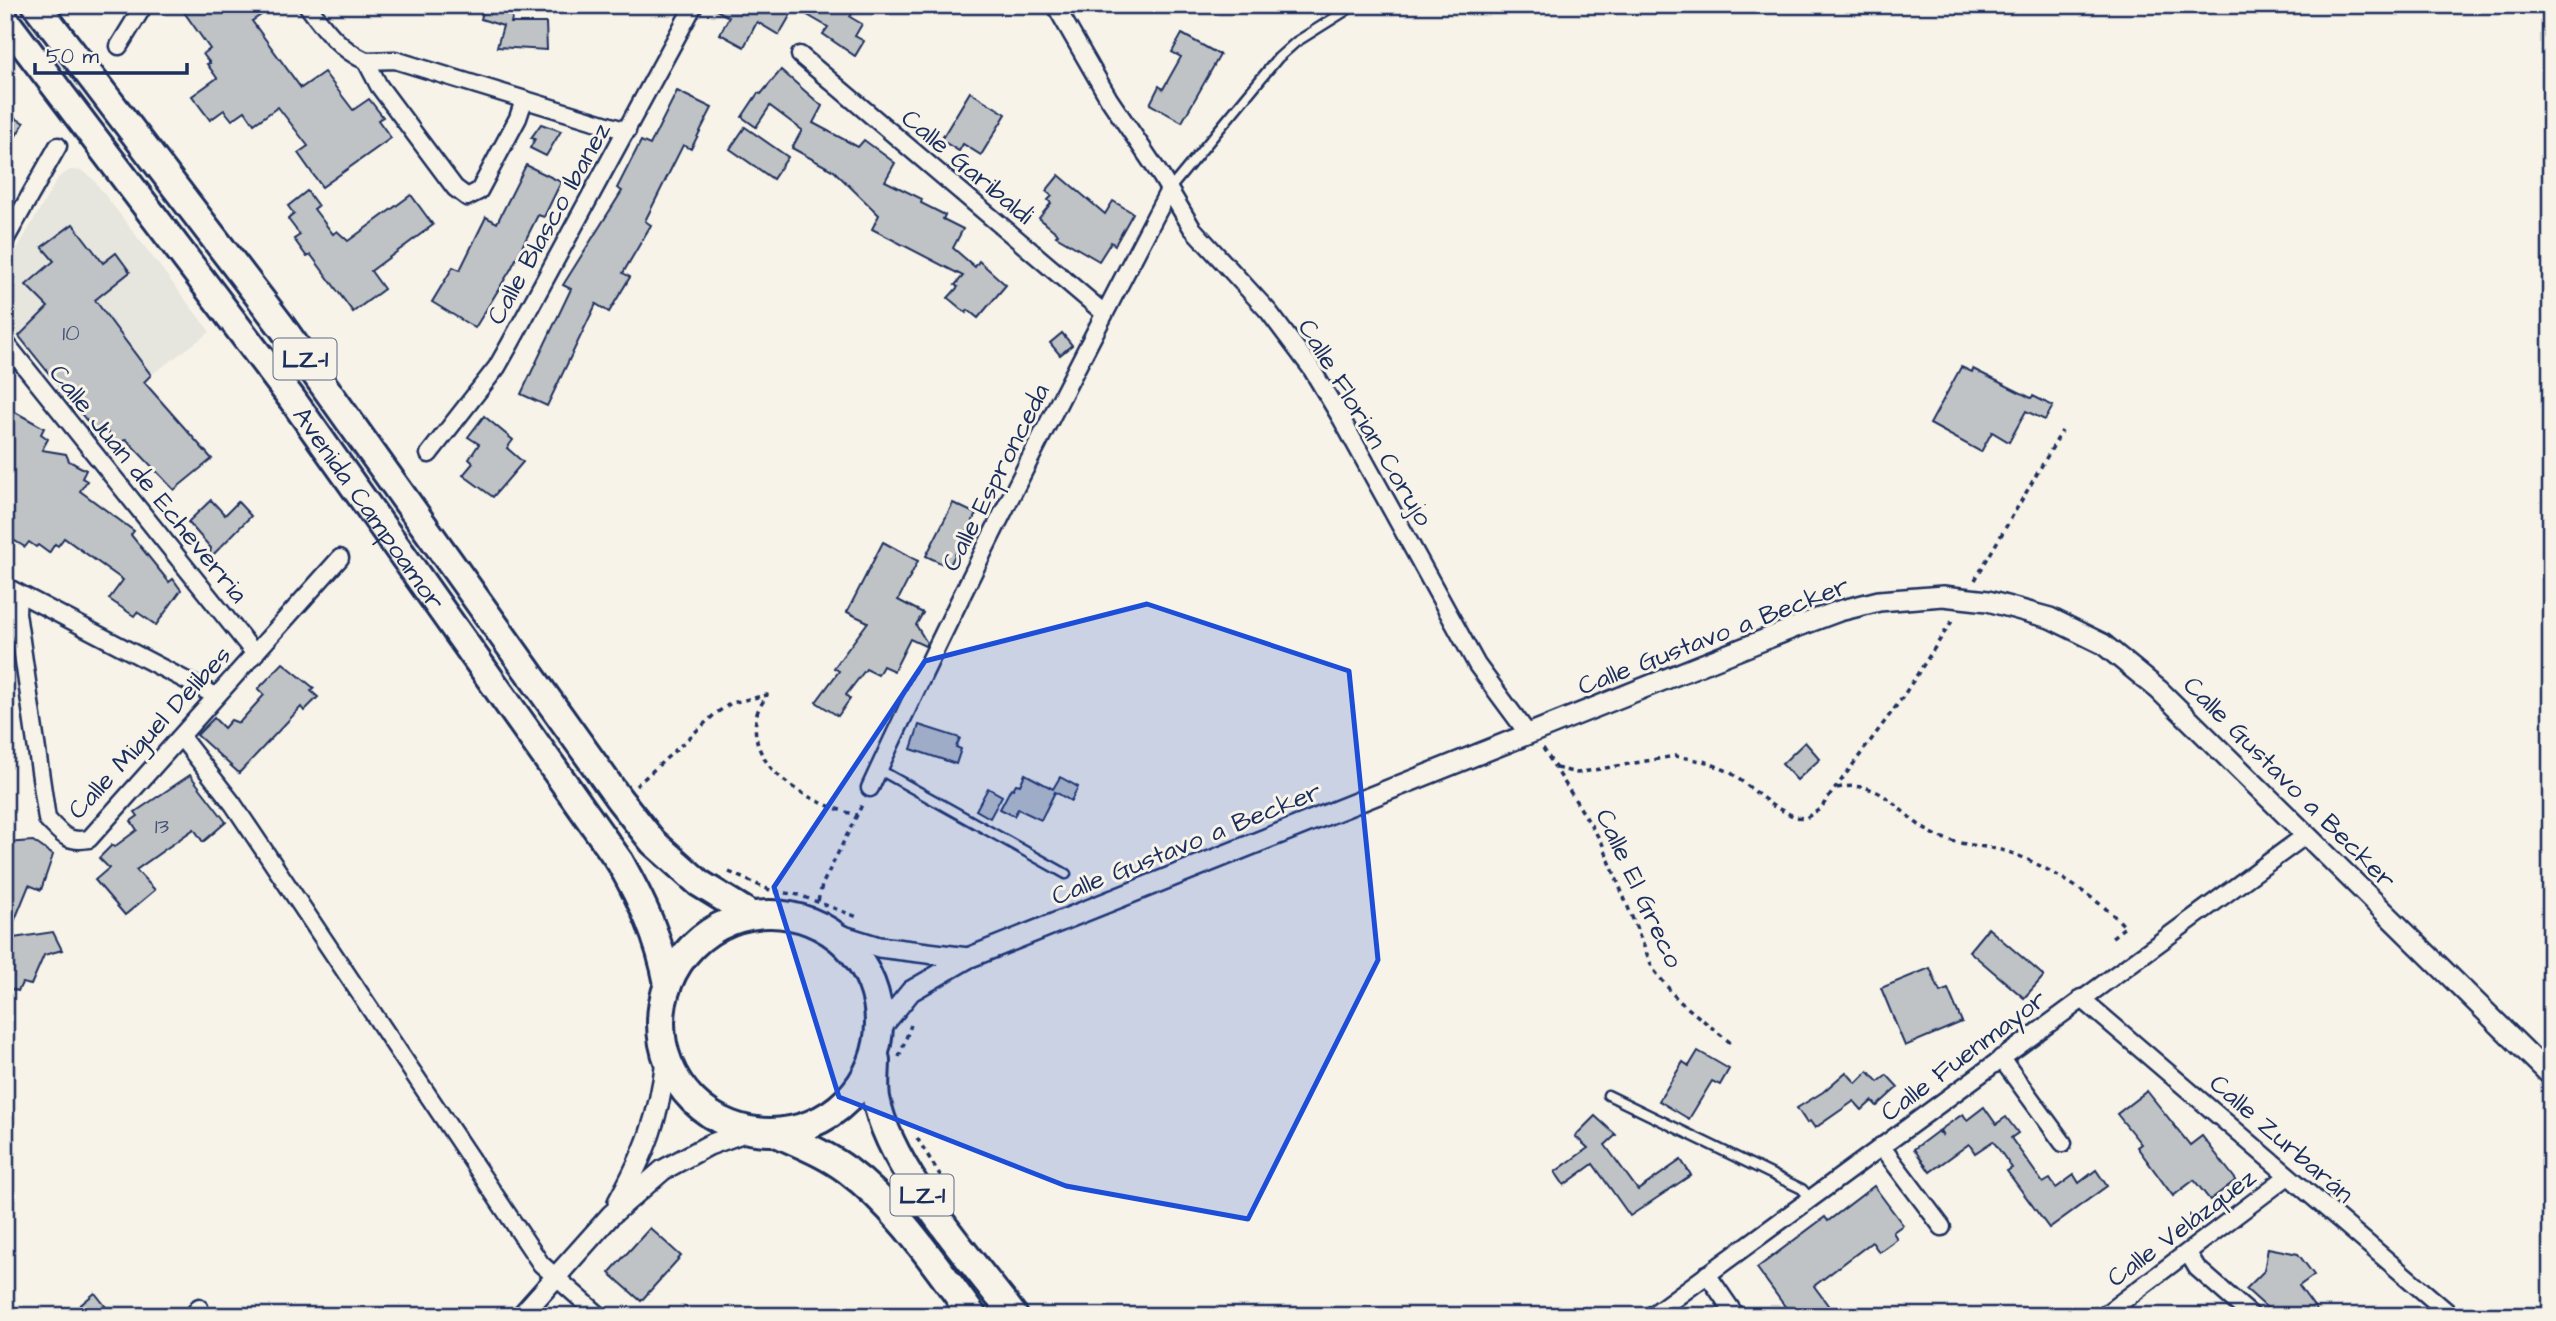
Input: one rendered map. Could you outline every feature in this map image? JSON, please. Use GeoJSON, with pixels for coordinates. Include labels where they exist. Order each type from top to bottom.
{"type":"FeatureCollection","features":[{"type":"Feature","properties":{"kind":"highway","name":"Avenida Campoamor"},"geometry":{"type":"LineString","coordinates":[[36,5],[282,327],[619,799],[653,842],[699,883],[751,915]]}},
{"type":"Feature","properties":{"kind":"highway","name":"Avenida Campoamor"},"geometry":{"type":"LineString","coordinates":[[5,20],[292,399],[620,862],[648,912],[668,984]]}},
{"type":"Feature","properties":{"kind":"highway","name":"LZ-1"},"geometry":{"type":"LineString","coordinates":[[885,1048],[855,1094],[819,1122],[776,1133],[747,1131],[712,1117],[684,1092],[666,1060],[660,1022],[668,984],[687,952],[716,928],[751,915],[794,916],[834,933],[860,959],[876,992],[885,1048],[876,1097],[889,1139],[917,1188],[1014,1316]]}},
{"type":"Feature","properties":{"kind":"highway","name":"LZ-1"},"geometry":{"type":"LineString","coordinates":[[776,1133],[813,1149],[846,1169],[885,1202],[973,1316]]}},
{"type":"Feature","properties":{"kind":"street"},"geometry":{"type":"LineString","coordinates":[[119,46],[144,5]]}},
{"type":"Feature","properties":{"kind":"street"},"geometry":{"type":"LineString","coordinates":[[307,5],[332,38],[349,54],[366,61],[395,60],[627,131]]}},
{"type":"Feature","properties":{"kind":"street","name":"Calle Blasco Ibanez"},"geometry":{"type":"LineString","coordinates":[[429,454],[497,367],[694,5]]}},
{"type":"Feature","properties":{"kind":"street","name":"Calle Florian Corujo"},"geometry":{"type":"LineString","coordinates":[[1055,5],[1109,99],[1192,228],[1269,312],[1311,368],[1477,665],[1528,734]]}},
{"type":"Feature","properties":{"kind":"street","name":"Calle Garibaldi"},"geometry":{"type":"LineString","coordinates":[[800,55],[1104,313]]}},
{"type":"Feature","properties":{"kind":"street"},"geometry":{"type":"LineString","coordinates":[[366,61],[379,86],[455,188],[467,197],[479,191],[524,100]]}},
{"type":"Feature","properties":{"kind":"street"},"geometry":{"type":"LineString","coordinates":[[5,240],[58,146]]}},
{"type":"Feature","properties":{"kind":"street","name":"Calle Espronceda"},"geometry":{"type":"LineString","coordinates":[[870,788],[1104,313],[1169,190]]}},
{"type":"Feature","properties":{"kind":"street","name":"Calle Juan de Echeverria"},"geometry":{"type":"LineString","coordinates":[[5,342],[255,654]]}},
{"type":"Feature","properties":{"kind":"street","name":"Calle Miguel Delibes"},"geometry":{"type":"LineString","coordinates":[[12,589],[47,819],[63,836],[75,841],[89,839],[340,558]]}},
{"type":"Feature","properties":{"kind":"street"},"geometry":{"type":"LineString","coordinates":[[12,589],[216,696]]}},
{"type":"Feature","properties":{"kind":"street","name":"Calle Gustavo a Becker"},"geometry":{"type":"LineString","coordinates":[[885,1048],[911,991],[968,958],[1839,611],[1879,601],[1943,596],[1988,601],[2050,618],[2104,644],[2159,690],[2551,1076]]}},
{"type":"Feature","properties":{"kind":"street"},"geometry":{"type":"LineString","coordinates":[[181,737],[233,804],[532,1252],[541,1264],[600,1316]]}},
{"type":"Feature","properties":{"kind":"street","name":"Calle Fuenmayor"},"geometry":{"type":"LineString","coordinates":[[1651,1316],[2306,835]]}},
{"type":"Feature","properties":{"kind":"street","name":"Calle Gustavo a Becker"},"geometry":{"type":"LineString","coordinates":[[834,933],[880,947],[968,958]]}},
{"type":"Feature","properties":{"kind":"street","name":"Calle Zurbarán"},"geometry":{"type":"LineString","coordinates":[[2081,998],[2452,1316]]}},
{"type":"Feature","properties":{"kind":"street"},"geometry":{"type":"LineString","coordinates":[[2001,1058],[2063,1143]]}},
{"type":"Feature","properties":{"kind":"street"},"geometry":{"type":"LineString","coordinates":[[611,1216],[643,1156],[661,1102],[666,1060]]}},
{"type":"Feature","properties":{"kind":"street"},"geometry":{"type":"LineString","coordinates":[[521,1316],[611,1216],[663,1170],[709,1145],[747,1131]]}},
{"type":"Feature","properties":{"kind":"street"},"geometry":{"type":"LineString","coordinates":[[1881,1146],[1942,1227]]}},
{"type":"Feature","properties":{"kind":"street","name":"Calle Velázquez"},"geometry":{"type":"LineString","coordinates":[[2103,1316],[2288,1176]]}},
{"type":"Feature","properties":{"kind":"street"},"geometry":{"type":"LineString","coordinates":[[2188,1253],[2197,1268],[2252,1316]]}},
{"type":"Feature","properties":{"kind":"street"},"geometry":{"type":"LineString","coordinates":[[1707,1274],[1737,1316]]}},
{"type":"Feature","properties":{"kind":"lane"},"geometry":{"type":"LineString","coordinates":[[1169,190],[1278,58],[1296,42],[1355,5]]}},
{"type":"Feature","properties":{"kind":"lane"},"geometry":{"type":"LineString","coordinates":[[878,769],[1066,874]]}},
{"type":"Feature","properties":{"kind":"lane"},"geometry":{"type":"LineString","coordinates":[[1608,1095],[1802,1189],[1810,1198]]}},
{"type":"Feature","properties":{"kind":"path"},"geometry":{"type":"LineString","coordinates":[[1556,768],[1577,773],[1675,755],[1730,772],[1773,806],[1795,817],[1806,818],[1820,809],[1900,701],[1966,598],[2062,430]]}},
{"type":"Feature","properties":{"kind":"path"},"geometry":{"type":"LineString","coordinates":[[641,796],[635,788],[723,708],[750,697],[767,695],[757,713],[756,737],[766,762],[784,782],[817,801],[857,815]]}},
{"type":"Feature","properties":{"kind":"path","name":"Calle El Greco"},"geometry":{"type":"LineString","coordinates":[[1528,734],[1544,748],[1602,843],[1653,969],[1678,1000],[1732,1044]]}},
{"type":"Feature","properties":{"kind":"path"},"geometry":{"type":"LineString","coordinates":[[1835,789],[1861,786],[1880,792],[1936,836],[1956,843],[2007,851],[2033,860],[2112,912],[2125,927],[2111,938]]}},
{"type":"Feature","properties":{"kind":"path"},"geometry":{"type":"LineString","coordinates":[[818,901],[822,885],[870,788]]}},
{"type":"Feature","properties":{"kind":"path"},"geometry":{"type":"LineString","coordinates":[[719,867],[772,891],[799,895],[861,919]]}},
{"type":"Feature","properties":{"kind":"path"},"geometry":{"type":"LineString","coordinates":[[885,1048],[912,1023]]}},
{"type":"Feature","properties":{"kind":"path"},"geometry":{"type":"LineString","coordinates":[[915,1134],[945,1183],[945,1192]]}},
{"type":"Feature","properties":{"kind":"highlighted area"},"geometry":{"type":"Polygon","coordinates":[[[1147,604],[1349,671],[1378,960],[1248,1219],[1066,1186],[839,1097],[774,887],[925,661],[1147,604]]]}},
{"type":"Feature","properties":{"kind":"shaded area"},"geometry":{"type":"Polygon","coordinates":[[[70,170],[83,171],[92,178],[210,332],[151,375],[95,431],[5,319],[5,270],[58,178],[70,170]]]}},
{"type":"Feature","properties":{"kind":"building"},"geometry":{"type":"Polygon","coordinates":[[[179,5],[276,5],[252,21],[301,88],[324,72],[353,110],[369,99],[383,117],[378,120],[391,138],[322,187],[298,153],[308,146],[278,107],[254,124],[245,111],[232,120],[224,110],[210,120],[192,96],[217,78],[203,54],[210,49],[179,5]]]}},
{"type":"Feature","properties":{"kind":"building"},"geometry":{"type":"Polygon","coordinates":[[[485,5],[515,5],[511,23],[546,23],[547,50],[497,47],[503,26],[481,19],[485,5]]]}},
{"type":"Feature","properties":{"kind":"building"},"geometry":{"type":"Polygon","coordinates":[[[707,5],[774,5],[791,14],[779,35],[757,22],[744,47],[720,34],[729,17],[707,5]]]}},
{"type":"Feature","properties":{"kind":"building"},"geometry":{"type":"Polygon","coordinates":[[[790,5],[857,5],[850,17],[862,24],[855,36],[864,41],[855,56],[823,34],[828,27],[790,5]]]}},
{"type":"Feature","properties":{"kind":"building"},"geometry":{"type":"Polygon","coordinates":[[[1182,34],[1220,55],[1182,122],[1150,104],[1159,86],[1163,89],[1181,57],[1172,52],[1182,34]]]}},
{"type":"Feature","properties":{"kind":"building"},"geometry":{"type":"Polygon","coordinates":[[[781,70],[822,106],[813,123],[858,147],[864,140],[895,163],[885,181],[922,199],[921,203],[945,215],[943,219],[963,229],[953,248],[975,267],[979,261],[1006,285],[978,318],[968,310],[966,313],[948,298],[963,276],[872,229],[879,215],[834,171],[792,148],[802,130],[770,106],[756,127],[742,117],[758,93],[761,94],[781,70]]]}},
{"type":"Feature","properties":{"kind":"building"},"geometry":{"type":"Polygon","coordinates":[[[677,91],[712,108],[691,149],[683,145],[645,221],[651,225],[623,273],[630,277],[609,312],[596,304],[547,406],[521,394],[571,289],[563,285],[622,191],[617,188],[641,141],[650,145],[677,91]]]}},
{"type":"Feature","properties":{"kind":"building"},"geometry":{"type":"Polygon","coordinates":[[[970,92],[1006,114],[981,155],[963,144],[959,151],[941,140],[970,92]]]}},
{"type":"Feature","properties":{"kind":"building"},"geometry":{"type":"Polygon","coordinates":[[[5,112],[24,123],[5,153],[5,112]]]}},
{"type":"Feature","properties":{"kind":"building"},"geometry":{"type":"Polygon","coordinates":[[[541,124],[561,131],[546,156],[530,148],[535,139],[531,138],[541,124]]]}},
{"type":"Feature","properties":{"kind":"building"},"geometry":{"type":"Polygon","coordinates":[[[745,127],[788,157],[773,179],[730,149],[745,127]]]}},
{"type":"Feature","properties":{"kind":"building"},"geometry":{"type":"Polygon","coordinates":[[[526,165],[561,182],[544,217],[538,215],[511,269],[475,328],[432,302],[453,267],[460,270],[486,217],[497,223],[526,165]]]}},
{"type":"Feature","properties":{"kind":"building"},"geometry":{"type":"Polygon","coordinates":[[[1059,175],[1105,214],[1113,201],[1133,213],[1115,245],[1111,242],[1099,261],[1056,236],[1058,234],[1039,218],[1051,203],[1048,200],[1052,196],[1046,191],[1059,175]]]}},
{"type":"Feature","properties":{"kind":"building"},"geometry":{"type":"Polygon","coordinates":[[[307,191],[318,206],[314,209],[333,234],[337,231],[348,241],[411,195],[433,225],[371,271],[384,289],[353,312],[311,255],[307,257],[294,239],[300,235],[288,219],[294,214],[288,206],[307,191]]]}},
{"type":"Feature","properties":{"kind":"building"},"geometry":{"type":"Polygon","coordinates":[[[73,224],[103,263],[116,253],[130,272],[95,300],[151,375],[144,382],[212,459],[174,490],[126,439],[119,444],[101,425],[95,431],[19,336],[48,307],[26,285],[54,261],[42,247],[73,224]]]}},
{"type":"Feature","properties":{"kind":"building"},"geometry":{"type":"Polygon","coordinates":[[[1062,333],[1072,345],[1060,355],[1050,343],[1062,333]]]}},
{"type":"Feature","properties":{"kind":"building"},"geometry":{"type":"Polygon","coordinates":[[[1961,367],[1972,372],[1973,369],[2053,406],[2045,420],[2026,411],[2009,442],[1992,432],[1981,452],[1930,424],[1961,367]]]}},
{"type":"Feature","properties":{"kind":"building"},"geometry":{"type":"Polygon","coordinates":[[[15,412],[44,428],[41,434],[48,439],[42,450],[66,454],[69,461],[86,470],[82,478],[87,481],[80,491],[134,531],[131,535],[169,582],[173,579],[181,590],[156,625],[137,612],[134,616],[109,599],[123,580],[64,538],[58,546],[55,544],[49,553],[29,542],[25,547],[5,535],[5,429],[15,412]]]}},
{"type":"Feature","properties":{"kind":"building"},"geometry":{"type":"Polygon","coordinates":[[[484,416],[513,440],[507,448],[523,462],[493,497],[463,475],[473,463],[469,459],[479,444],[468,437],[484,416]]]}},
{"type":"Feature","properties":{"kind":"building"},"geometry":{"type":"Polygon","coordinates":[[[211,500],[225,515],[238,502],[251,516],[209,559],[211,548],[188,522],[211,500]]]}},
{"type":"Feature","properties":{"kind":"building"},"geometry":{"type":"Polygon","coordinates":[[[953,503],[976,514],[949,567],[926,556],[953,503]]]}},
{"type":"Feature","properties":{"kind":"building"},"geometry":{"type":"Polygon","coordinates":[[[883,542],[918,561],[898,600],[923,613],[916,625],[927,643],[925,646],[910,639],[894,671],[883,666],[878,675],[866,669],[846,695],[850,699],[838,716],[816,702],[839,671],[834,668],[868,622],[847,612],[883,542]]]}},
{"type":"Feature","properties":{"kind":"building"},"geometry":{"type":"Polygon","coordinates":[[[283,663],[314,688],[311,691],[318,697],[304,711],[301,707],[239,773],[197,735],[214,718],[224,728],[231,720],[239,723],[264,695],[258,689],[283,663]]]}},
{"type":"Feature","properties":{"kind":"building"},"geometry":{"type":"Polygon","coordinates":[[[919,725],[960,738],[956,747],[961,749],[956,764],[911,749],[919,725]]]}},
{"type":"Feature","properties":{"kind":"building"},"geometry":{"type":"Polygon","coordinates":[[[1805,742],[1820,759],[1797,780],[1782,764],[1805,742]]]}},
{"type":"Feature","properties":{"kind":"building"},"geometry":{"type":"Polygon","coordinates":[[[1025,774],[1053,789],[1060,777],[1078,787],[1071,801],[1055,792],[1041,820],[1018,809],[1014,816],[1000,809],[1011,788],[1016,784],[1020,785],[1025,774]]]}},
{"type":"Feature","properties":{"kind":"building"},"geometry":{"type":"Polygon","coordinates":[[[190,775],[226,822],[203,842],[194,829],[136,870],[155,890],[125,915],[95,880],[109,868],[99,858],[112,845],[114,847],[137,830],[131,821],[138,816],[135,812],[190,775]]]}},
{"type":"Feature","properties":{"kind":"building"},"geometry":{"type":"Polygon","coordinates":[[[988,788],[1002,796],[990,818],[976,810],[988,788]]]}},
{"type":"Feature","properties":{"kind":"building"},"geometry":{"type":"Polygon","coordinates":[[[33,841],[53,855],[41,890],[29,885],[7,939],[53,932],[62,950],[44,955],[31,985],[22,983],[18,991],[5,987],[5,843],[33,841]]]}},
{"type":"Feature","properties":{"kind":"building"},"geometry":{"type":"Polygon","coordinates":[[[1988,928],[2044,976],[2024,998],[1969,951],[1988,928]]]}},
{"type":"Feature","properties":{"kind":"building"},"geometry":{"type":"Polygon","coordinates":[[[1930,968],[1940,992],[1948,989],[1962,1022],[1905,1046],[1881,988],[1930,968]]]}},
{"type":"Feature","properties":{"kind":"building"},"geometry":{"type":"Polygon","coordinates":[[[1698,1051],[1729,1069],[1720,1085],[1712,1081],[1689,1119],[1659,1101],[1683,1062],[1689,1066],[1698,1051]]]}},
{"type":"Feature","properties":{"kind":"building"},"geometry":{"type":"Polygon","coordinates":[[[1868,1071],[1878,1082],[1887,1075],[1898,1087],[1877,1106],[1872,1101],[1862,1110],[1854,1101],[1815,1128],[1810,1121],[1807,1123],[1797,1108],[1823,1092],[1846,1072],[1856,1083],[1868,1071]]]}},
{"type":"Feature","properties":{"kind":"building"},"geometry":{"type":"Polygon","coordinates":[[[2147,1091],[2190,1145],[2202,1136],[2236,1180],[2210,1200],[2194,1180],[2173,1196],[2137,1147],[2141,1144],[2117,1114],[2147,1091]]]}},
{"type":"Feature","properties":{"kind":"building"},"geometry":{"type":"Polygon","coordinates":[[[1984,1107],[1996,1124],[2006,1117],[2018,1133],[2011,1138],[2043,1183],[2050,1179],[2056,1188],[2074,1175],[2079,1183],[2096,1170],[2107,1186],[2049,1228],[2007,1171],[2012,1168],[1993,1141],[1975,1153],[1969,1144],[1930,1172],[1914,1149],[1938,1131],[1943,1136],[1940,1130],[1963,1114],[1967,1120],[1984,1107]]]}},
{"type":"Feature","properties":{"kind":"building"},"geometry":{"type":"Polygon","coordinates":[[[1595,1116],[1616,1135],[1605,1145],[1638,1190],[1681,1160],[1691,1175],[1630,1216],[1593,1164],[1564,1185],[1555,1172],[1588,1148],[1575,1136],[1595,1116]]]}},
{"type":"Feature","properties":{"kind":"building"},"geometry":{"type":"Polygon","coordinates":[[[1874,1186],[1903,1225],[1893,1232],[1897,1239],[1879,1252],[1872,1242],[1814,1286],[1836,1316],[1792,1316],[1757,1268],[1825,1217],[1828,1221],[1874,1186]]]}},
{"type":"Feature","properties":{"kind":"building"},"geometry":{"type":"Polygon","coordinates":[[[650,1228],[681,1256],[641,1301],[609,1273],[650,1228]]]}},
{"type":"Feature","properties":{"kind":"building"},"geometry":{"type":"Polygon","coordinates":[[[2268,1248],[2298,1254],[2314,1275],[2299,1286],[2321,1316],[2276,1316],[2246,1289],[2264,1271],[2268,1248]]]}},
{"type":"Feature","properties":{"kind":"building"},"geometry":{"type":"Polygon","coordinates":[[[95,1293],[113,1316],[67,1316],[95,1293]]]}}]}
